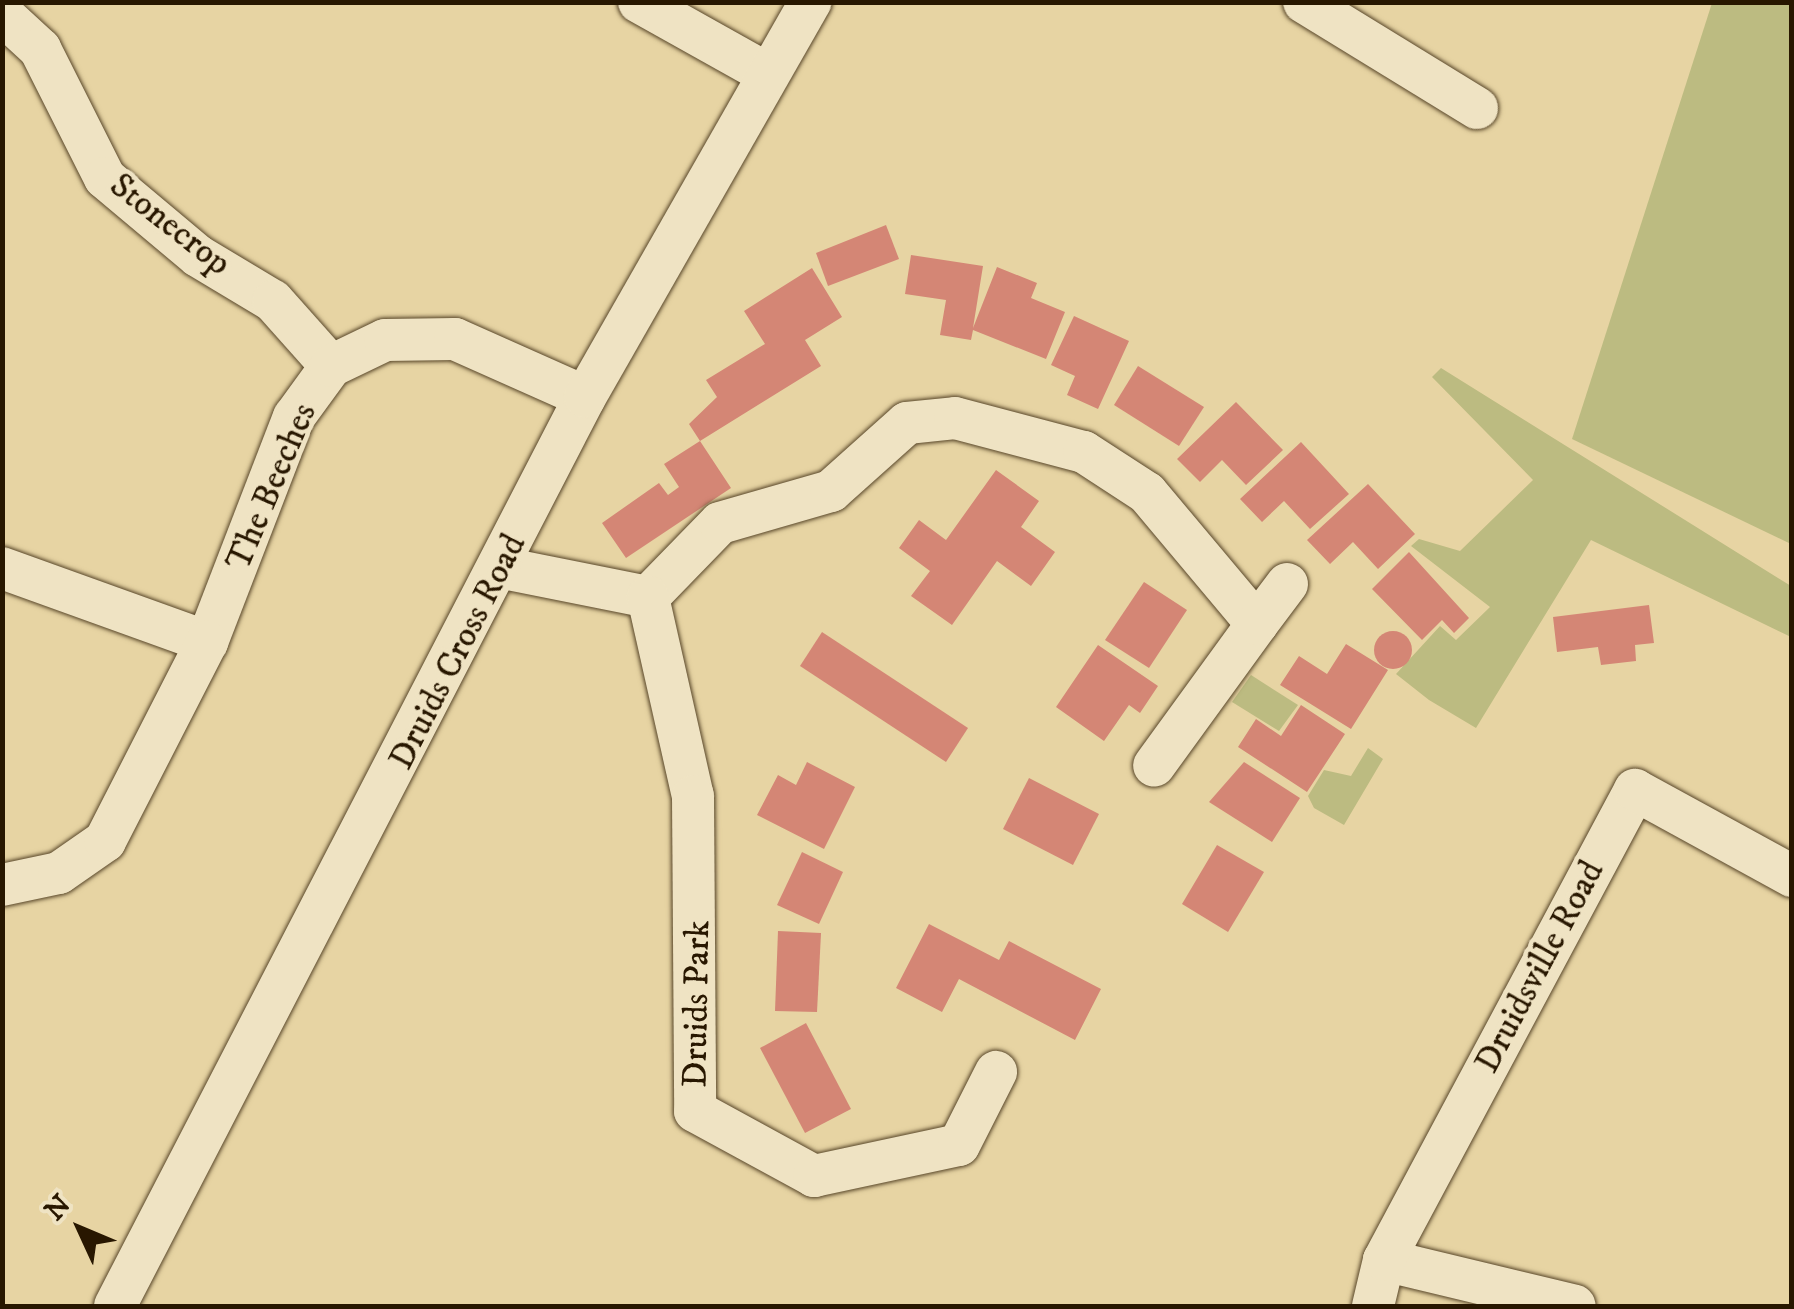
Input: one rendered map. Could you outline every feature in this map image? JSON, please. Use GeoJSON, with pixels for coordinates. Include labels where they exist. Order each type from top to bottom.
{"type":"FeatureCollection","features":[{"type":"Feature","properties":{"kind":"street"},"geometry":{"type":"LineString","coordinates":[[639,2],[766,73]]}},
{"type":"Feature","properties":{"kind":"street","name":"Druids Cross Road"},"geometry":{"type":"LineString","coordinates":[[114,1306],[504,568],[586,397],[766,73],[810,2]]}},
{"type":"Feature","properties":{"kind":"street"},"geometry":{"type":"LineString","coordinates":[[1304,2],[1478,108]]}},
{"type":"Feature","properties":{"kind":"street","name":"Stonecrop"},"geometry":{"type":"LineString","coordinates":[[2,14],[40,49],[105,178],[198,256],[273,301],[331,366]]}},
{"type":"Feature","properties":{"kind":"street","name":"The Beeches"},"geometry":{"type":"LineString","coordinates":[[2,885],[59,873],[105,841],[207,642],[294,418],[331,366],[385,340],[455,339],[586,397]]}},
{"type":"Feature","properties":{"kind":"street"},"geometry":{"type":"LineString","coordinates":[[504,568],[648,598],[720,522],[831,491],[907,423],[955,418],[1084,452],[1146,493],[1257,624]]}},
{"type":"Feature","properties":{"kind":"street"},"geometry":{"type":"LineString","coordinates":[[2,568],[207,642]]}},
{"type":"Feature","properties":{"kind":"street"},"geometry":{"type":"LineString","coordinates":[[1154,766],[1288,584]]}},
{"type":"Feature","properties":{"kind":"street","name":"Druids Park"},"geometry":{"type":"LineString","coordinates":[[648,598],[693,796],[695,1111],[814,1176],[959,1145],[996,1072]]}},
{"type":"Feature","properties":{"kind":"street","name":"Druidsville Road"},"geometry":{"type":"LineString","coordinates":[[1373,1306],[1384,1260],[1634,790],[1792,876]]}},
{"type":"Feature","properties":{"kind":"street"},"geometry":{"type":"LineString","coordinates":[[1384,1260],[1575,1306]]}},
{"type":"Feature","properties":{"kind":"shaded area"},"geometry":{"type":"Polygon","coordinates":[[[1712,3],[1791,3],[1791,544],[1572,439],[1712,3]]]}},
{"type":"Feature","properties":{"kind":"shaded area"},"geometry":{"type":"Polygon","coordinates":[[[1441,368],[1791,586],[1791,637],[1591,540],[1476,728],[1429,700],[1396,674],[1440,626],[1456,640],[1490,607],[1411,546],[1419,539],[1460,551],[1533,480],[1432,377],[1441,368]]]}},
{"type":"Feature","properties":{"kind":"shaded area"},"geometry":{"type":"Polygon","coordinates":[[[1251,675],[1298,705],[1279,731],[1232,702],[1251,675]]]}},
{"type":"Feature","properties":{"kind":"shaded area"},"geometry":{"type":"Polygon","coordinates":[[[1368,748],[1383,759],[1344,825],[1314,808],[1308,796],[1324,770],[1351,776],[1368,748]]]}},
{"type":"Feature","properties":{"kind":"building"},"geometry":{"type":"Polygon","coordinates":[[[886,225],[899,259],[828,286],[816,253],[886,225]]]}},
{"type":"Feature","properties":{"kind":"building"},"geometry":{"type":"Polygon","coordinates":[[[911,255],[983,266],[973,328],[997,267],[1037,283],[1031,298],[1065,312],[1046,359],[973,330],[971,340],[940,335],[946,300],[905,294],[911,255]]]}},
{"type":"Feature","properties":{"kind":"building"},"geometry":{"type":"Polygon","coordinates":[[[812,268],[842,317],[805,340],[821,366],[700,441],[689,424],[717,397],[706,380],[765,344],[744,311],[812,268]]]}},
{"type":"Feature","properties":{"kind":"building"},"geometry":{"type":"Polygon","coordinates":[[[1074,316],[1129,341],[1098,409],[1067,395],[1075,376],[1051,365],[1074,316]]]}},
{"type":"Feature","properties":{"kind":"building"},"geometry":{"type":"Polygon","coordinates":[[[1138,366],[1204,407],[1179,446],[1114,405],[1138,366]]]}},
{"type":"Feature","properties":{"kind":"building"},"geometry":{"type":"Polygon","coordinates":[[[1236,402],[1283,450],[1246,485],[1222,460],[1200,482],[1177,459],[1236,402]]]}},
{"type":"Feature","properties":{"kind":"building"},"geometry":{"type":"Polygon","coordinates":[[[700,441],[731,488],[626,558],[602,523],[659,483],[668,495],[679,487],[664,464],[700,441]]]}},
{"type":"Feature","properties":{"kind":"building"},"geometry":{"type":"Polygon","coordinates":[[[1301,442],[1349,494],[1310,529],[1284,501],[1262,522],[1240,499],[1301,442]]]}},
{"type":"Feature","properties":{"kind":"building"},"geometry":{"type":"Polygon","coordinates":[[[996,470],[1039,501],[1021,527],[1055,552],[1031,586],[997,561],[952,625],[911,596],[930,571],[899,548],[919,520],[946,540],[996,470]]]}},
{"type":"Feature","properties":{"kind":"building"},"geometry":{"type":"Polygon","coordinates":[[[1368,484],[1415,534],[1378,569],[1353,542],[1330,564],[1307,540],[1368,484]]]}},
{"type":"Feature","properties":{"kind":"building"},"geometry":{"type":"Polygon","coordinates":[[[1409,552],[1469,618],[1454,633],[1442,620],[1422,640],[1372,589],[1409,552]]]}},
{"type":"Feature","properties":{"kind":"building"},"geometry":{"type":"Polygon","coordinates":[[[1144,582],[1187,610],[1149,668],[1105,640],[1144,582]]]}},
{"type":"Feature","properties":{"kind":"building"},"geometry":{"type":"Polygon","coordinates":[[[1649,605],[1654,643],[1635,645],[1636,661],[1601,665],[1598,647],[1557,652],[1553,617],[1649,605]]]}},
{"type":"Feature","properties":{"kind":"building"},"geometry":{"type":"Polygon","coordinates":[[[1393,631],[1407,636],[1412,650],[1407,664],[1393,669],[1379,664],[1374,650],[1379,636],[1393,631]]]}},
{"type":"Feature","properties":{"kind":"building"},"geometry":{"type":"Polygon","coordinates":[[[822,632],[968,728],[946,762],[800,666],[822,632]]]}},
{"type":"Feature","properties":{"kind":"building"},"geometry":{"type":"Polygon","coordinates":[[[1346,644],[1388,670],[1351,729],[1280,685],[1299,656],[1327,674],[1346,644]]]}},
{"type":"Feature","properties":{"kind":"building"},"geometry":{"type":"Polygon","coordinates":[[[1098,645],[1158,686],[1140,713],[1129,705],[1104,741],[1056,707],[1098,645]]]}},
{"type":"Feature","properties":{"kind":"building"},"geometry":{"type":"Polygon","coordinates":[[[1301,705],[1345,734],[1307,792],[1238,747],[1256,719],[1281,736],[1301,705]]]}},
{"type":"Feature","properties":{"kind":"building"},"geometry":{"type":"Polygon","coordinates":[[[807,762],[855,787],[824,849],[757,815],[778,775],[796,785],[807,762]]]}},
{"type":"Feature","properties":{"kind":"building"},"geometry":{"type":"Polygon","coordinates":[[[1244,762],[1300,798],[1272,842],[1209,802],[1244,762]]]}},
{"type":"Feature","properties":{"kind":"building"},"geometry":{"type":"Polygon","coordinates":[[[1029,778],[1099,814],[1073,865],[1003,829],[1029,778]]]}},
{"type":"Feature","properties":{"kind":"building"},"geometry":{"type":"Polygon","coordinates":[[[1217,845],[1264,872],[1228,932],[1182,904],[1217,845]]]}},
{"type":"Feature","properties":{"kind":"building"},"geometry":{"type":"Polygon","coordinates":[[[802,852],[843,872],[819,924],[777,905],[802,852]]]}},
{"type":"Feature","properties":{"kind":"building"},"geometry":{"type":"Polygon","coordinates":[[[929,924],[999,960],[1009,941],[1101,989],[1075,1040],[959,979],[942,1012],[896,988],[929,924]]]}},
{"type":"Feature","properties":{"kind":"building"},"geometry":{"type":"Polygon","coordinates":[[[778,931],[821,933],[817,1012],[775,1011],[778,931]]]}},
{"type":"Feature","properties":{"kind":"building"},"geometry":{"type":"Polygon","coordinates":[[[806,1023],[851,1109],[805,1133],[760,1048],[806,1023]]]}}]}
